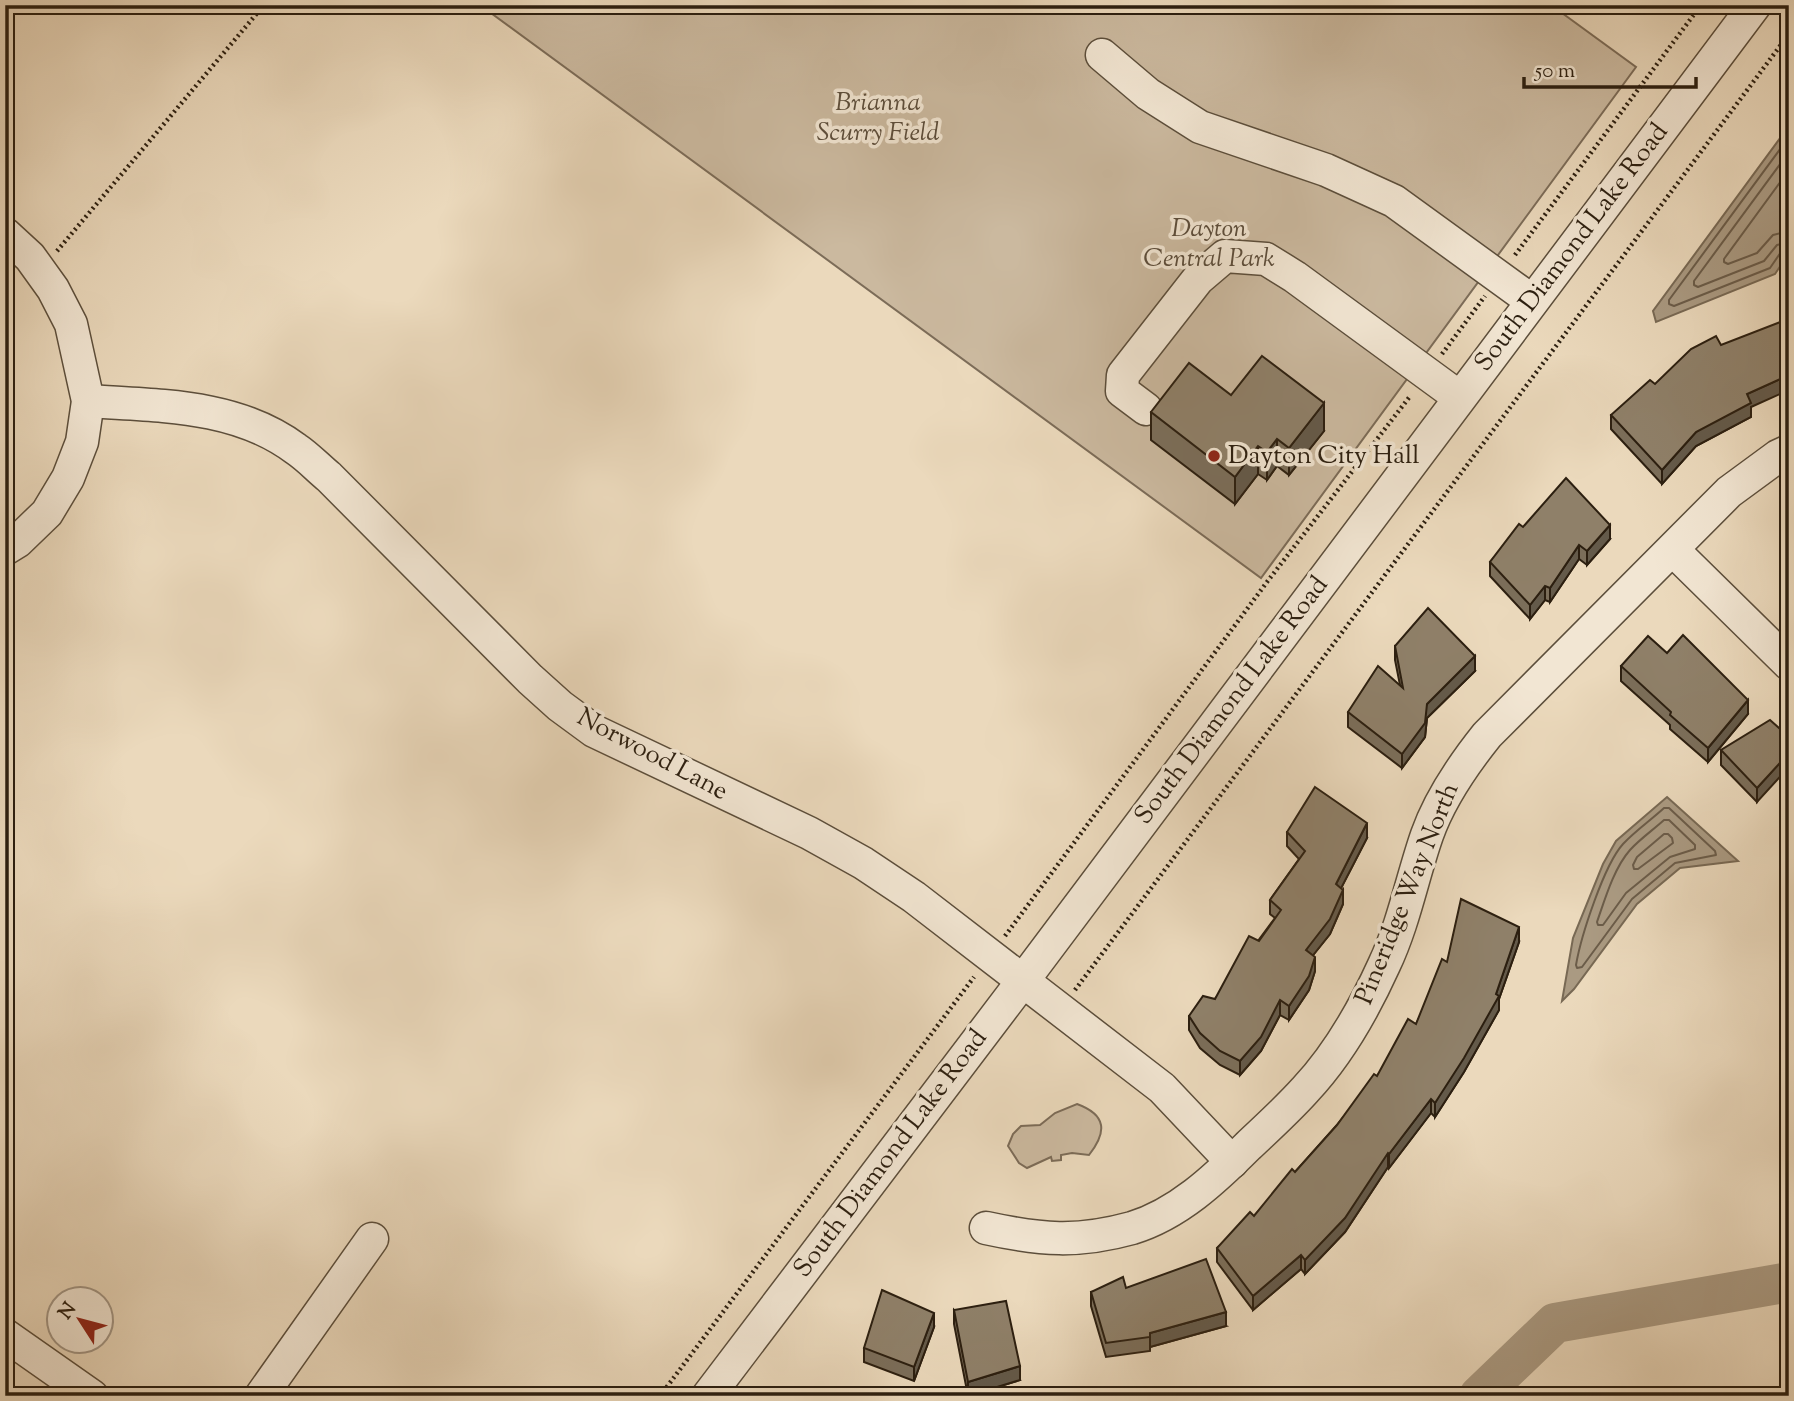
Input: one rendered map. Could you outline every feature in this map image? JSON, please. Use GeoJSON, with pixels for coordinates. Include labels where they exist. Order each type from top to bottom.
{"type":"FeatureCollection","features":[{"type":"Feature","properties":{"kind":"street","name":"South Diamond Lake Road"},"geometry":{"type":"LineString","coordinates":[[708,1396],[1755,5]]}},
{"type":"Feature","properties":{"kind":"street"},"geometry":{"type":"LineString","coordinates":[[1102,55],[1148,94],[1188,120],[1239,141],[1357,182],[1394,201],[1532,301]]}},
{"type":"Feature","properties":{"kind":"street"},"geometry":{"type":"LineString","coordinates":[[5,234],[30,257],[53,289],[71,324],[88,401],[82,442],[68,478],[47,513],[18,541],[5,549]]}},
{"type":"Feature","properties":{"kind":"street"},"geometry":{"type":"LineString","coordinates":[[1146,409],[1122,391],[1123,375],[1198,279],[1225,257],[1266,260],[1295,277],[1459,397]]}},
{"type":"Feature","properties":{"kind":"street","name":"Norwood Lane"},"geometry":{"type":"LineString","coordinates":[[88,401],[214,411],[256,427],[295,448],[329,477],[530,679],[568,712],[594,731],[631,750],[808,833],[863,863],[914,897],[1162,1088],[1232,1162]]}},
{"type":"Feature","properties":{"kind":"street","name":"Pineridge Way North"},"geometry":{"type":"LineString","coordinates":[[986,1228],[1035,1238],[1071,1239],[1100,1236],[1135,1227],[1174,1210],[1232,1162],[1307,1089],[1360,1012],[1385,964],[1405,912],[1427,832],[1460,770],[1502,720],[1729,492],[1789,451]]}},
{"type":"Feature","properties":{"kind":"street"},"geometry":{"type":"LineString","coordinates":[[1673,550],[1789,664]]}},
{"type":"Feature","properties":{"kind":"street"},"geometry":{"type":"LineString","coordinates":[[261,1396],[372,1239]]}},
{"type":"Feature","properties":{"kind":"street"},"geometry":{"type":"LineString","coordinates":[[5,1335],[92,1396]]}},
{"type":"Feature","properties":{"kind":"path"},"geometry":{"type":"LineString","coordinates":[[40,271],[264,5]]}},
{"type":"Feature","properties":{"kind":"path"},"geometry":{"type":"LineString","coordinates":[[660,1396],[1701,5]]}},
{"type":"Feature","properties":{"kind":"path"},"geometry":{"type":"LineString","coordinates":[[1059,1010],[1789,34]]}},
{"type":"Feature","properties":{"kind":"green space","name":"Dayton Central Park"},"geometry":{"type":"Polygon","coordinates":[[[480,5],[1551,5],[1636,67],[1261,578],[480,5]]]}},
{"type":"Feature","properties":{"kind":"green space"},"geometry":{"type":"Polygon","coordinates":[[[1077,1104],[1094,1113],[1101,1125],[1099,1139],[1089,1155],[1072,1153],[1061,1155],[1061,1160],[1052,1161],[1051,1157],[1027,1168],[1019,1163],[1008,1146],[1013,1134],[1021,1126],[1040,1125],[1055,1113],[1077,1104]]]}},
{"type":"Feature","properties":{"kind":"water"},"geometry":{"type":"Polygon","coordinates":[[[1789,126],[1789,253],[1775,274],[1656,322],[1653,311],[1789,126]]]}},
{"type":"Feature","properties":{"kind":"water"},"geometry":{"type":"Polygon","coordinates":[[[1667,797],[1738,861],[1680,868],[1637,904],[1574,989],[1562,1001],[1573,938],[1603,864],[1616,841],[1667,797]]]}},
{"type":"Feature","properties":{"kind":"building"},"geometry":{"type":"Polygon","coordinates":[[[1788,319],[1789,375],[1747,394],[1751,403],[1696,432],[1662,470],[1611,415],[1650,380],[1655,384],[1691,349],[1716,336],[1721,345],[1788,319]]]}},
{"type":"Feature","properties":{"kind":"building"},"geometry":{"type":"Polygon","coordinates":[[[1262,356],[1324,403],[1289,448],[1277,439],[1267,452],[1258,446],[1235,477],[1151,412],[1189,363],[1231,395],[1262,356]]]}},
{"type":"Feature","properties":{"kind":"building"},"geometry":{"type":"Polygon","coordinates":[[[1566,478],[1610,525],[1587,551],[1579,545],[1550,588],[1545,586],[1530,605],[1490,562],[1519,524],[1523,527],[1566,478]]]}},
{"type":"Feature","properties":{"kind":"building"},"geometry":{"type":"Polygon","coordinates":[[[1428,608],[1475,656],[1427,704],[1425,723],[1402,754],[1348,712],[1378,666],[1403,688],[1395,646],[1428,608]]]}},
{"type":"Feature","properties":{"kind":"building"},"geometry":{"type":"Polygon","coordinates":[[[1683,635],[1748,700],[1708,748],[1621,666],[1648,636],[1667,653],[1683,635]]]}},
{"type":"Feature","properties":{"kind":"building"},"geometry":{"type":"Polygon","coordinates":[[[1770,720],[1789,737],[1789,753],[1757,788],[1721,750],[1770,720]]]}},
{"type":"Feature","properties":{"kind":"building"},"geometry":{"type":"Polygon","coordinates":[[[1315,787],[1367,823],[1336,884],[1343,890],[1330,919],[1306,950],[1315,957],[1309,976],[1289,1006],[1280,1000],[1261,1037],[1240,1061],[1220,1051],[1200,1033],[1189,1016],[1203,996],[1215,999],[1249,936],[1259,941],[1281,910],[1270,900],[1305,851],[1287,832],[1315,787]]]}},
{"type":"Feature","properties":{"kind":"building"},"geometry":{"type":"Polygon","coordinates":[[[1461,899],[1519,927],[1496,994],[1499,996],[1435,1103],[1431,1099],[1388,1153],[1345,1218],[1305,1260],[1301,1255],[1253,1296],[1217,1248],[1250,1212],[1254,1216],[1292,1169],[1295,1172],[1337,1125],[1374,1074],[1377,1076],[1408,1019],[1416,1024],[1442,959],[1447,962],[1461,899]]]}},
{"type":"Feature","properties":{"kind":"building"},"geometry":{"type":"Polygon","coordinates":[[[1206,1259],[1226,1312],[1150,1333],[1150,1337],[1106,1343],[1091,1292],[1123,1277],[1126,1288],[1206,1259]]]}},
{"type":"Feature","properties":{"kind":"building"},"geometry":{"type":"Polygon","coordinates":[[[882,1290],[934,1313],[914,1367],[864,1348],[882,1290]]]}},
{"type":"Feature","properties":{"kind":"building"},"geometry":{"type":"Polygon","coordinates":[[[1006,1301],[1020,1366],[968,1382],[954,1310],[1006,1301]]]}},
{"type":"Feature","properties":{"kind":"waterway"},"geometry":{"type":"LineString","coordinates":[[1479,1396],[1555,1323],[1789,1282]]}},
{"type":"Feature","properties":{"kind":"place","name":"Dayton City Hall"},"geometry":{"type":"Point","coordinates":[1214,456]}},
{"type":"Feature","properties":{"kind":"park label","name":"Brianna Scurry Field"},"geometry":{"type":"Point","coordinates":[878,118]}}]}
